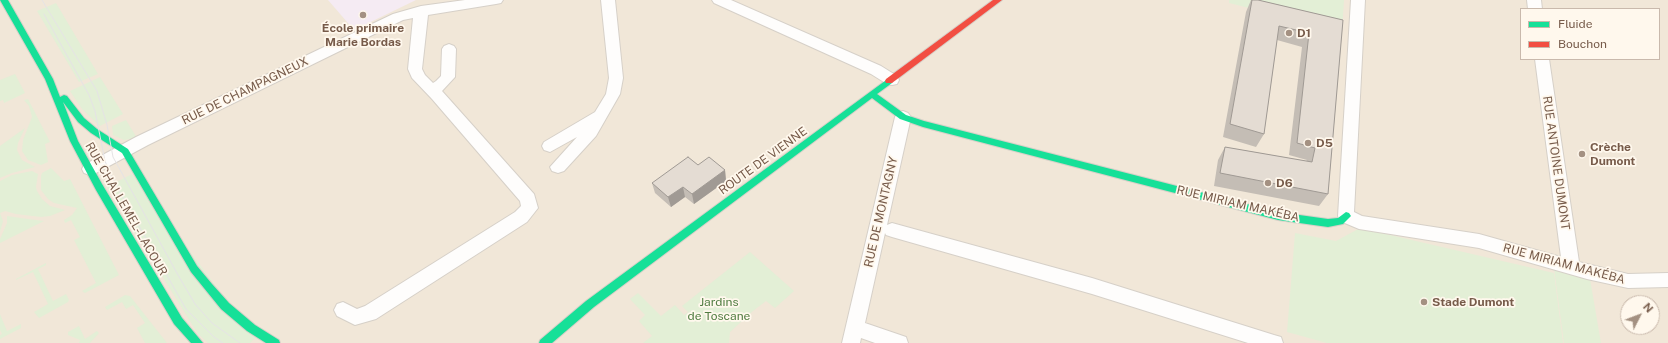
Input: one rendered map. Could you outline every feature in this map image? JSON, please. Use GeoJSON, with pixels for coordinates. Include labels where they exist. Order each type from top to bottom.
{"type":"FeatureCollection","features":[{"type":"Feature","properties":{"kind":"street","name":"RUE CHALLEMEL-LACOUR"},"geometry":{"type":"LineString","coordinates":[[4,0],[49,79],[74,141],[161,294],[178,321],[198,343]]}},
{"type":"Feature","properties":{"kind":"street","name":"RUE DE CHAMPAGNEUX"},"geometry":{"type":"LineString","coordinates":[[90,169],[387,22],[404,15],[421,11],[496,0]]}},
{"type":"Feature","properties":{"kind":"street"},"geometry":{"type":"LineString","coordinates":[[558,167],[591,132],[613,94],[616,78],[608,0]]}},
{"type":"Feature","properties":{"kind":"street"},"geometry":{"type":"LineString","coordinates":[[719,0],[876,70],[892,80]]}},
{"type":"Feature","properties":{"kind":"street","name":"ROUTE DE VIENNE"},"geometry":{"type":"LineString","coordinates":[[544,343],[590,304],[873,95],[998,0]]}},
{"type":"Feature","properties":{"kind":"street"},"geometry":{"type":"LineString","coordinates":[[1346,216],[1358,0]]}},
{"type":"Feature","properties":{"kind":"street"},"geometry":{"type":"LineString","coordinates":[[343,310],[354,317],[370,313],[521,217],[530,208],[528,199],[435,93],[419,78],[415,70],[421,11]]}},
{"type":"Feature","properties":{"kind":"street"},"geometry":{"type":"LineString","coordinates":[[435,93],[448,77],[448,49]]}},
{"type":"Feature","properties":{"kind":"street","name":"RUE ANTOINE DUMONT"},"geometry":{"type":"LineString","coordinates":[[1542,60],[1571,267]]}},
{"type":"Feature","properties":{"kind":"street","name":"RUE CHALLEMEL-LACOUR"},"geometry":{"type":"LineString","coordinates":[[49,79],[81,120],[100,135],[125,151],[194,269],[208,287],[225,306],[251,328],[275,343]]}},
{"type":"Feature","properties":{"kind":"street"},"geometry":{"type":"LineString","coordinates":[[873,95],[903,118]]}},
{"type":"Feature","properties":{"kind":"street"},"geometry":{"type":"LineString","coordinates":[[550,146],[603,113]]}},
{"type":"Feature","properties":{"kind":"street","name":"RUE MIRIAM MAKÉBA"},"geometry":{"type":"LineString","coordinates":[[903,118],[1278,216],[1328,223],[1340,221],[1346,216],[1375,225],[1479,241],[1571,267],[1628,281],[1668,280]]}},
{"type":"Feature","properties":{"kind":"street","name":"RUE DE MONTAGNY"},"geometry":{"type":"LineString","coordinates":[[853,336],[903,118]]}},
{"type":"Feature","properties":{"kind":"street"},"geometry":{"type":"LineString","coordinates":[[892,230],[1092,286],[1274,343]]}},
{"type":"Feature","properties":{"kind":"street"},"geometry":{"type":"LineString","coordinates":[[853,336],[899,343]]}},
{"type":"Feature","properties":{"kind":"shaded area"},"geometry":{"type":"Polygon","coordinates":[[[0,0],[1668,0],[1668,343],[0,343],[0,0]]]}},
{"type":"Feature","properties":{"kind":"shaded area","name":"École primaire Marie Bordas"},"geometry":{"type":"Polygon","coordinates":[[[328,0],[416,0],[354,30],[328,0]]]}},
{"type":"Feature","properties":{"kind":"green space"},"geometry":{"type":"Polygon","coordinates":[[[1229,0],[1344,0],[1342,31],[1229,3],[1229,0]]]}},
{"type":"Feature","properties":{"kind":"green space"},"geometry":{"type":"Polygon","coordinates":[[[56,3],[98,74],[79,82],[37,11],[56,3]]]}},
{"type":"Feature","properties":{"kind":"green space"},"geometry":{"type":"Polygon","coordinates":[[[15,74],[25,93],[4,103],[3,100],[0,101],[0,80],[15,74]]]}},
{"type":"Feature","properties":{"kind":"green space"},"geometry":{"type":"Polygon","coordinates":[[[100,77],[123,114],[100,126],[82,109],[70,91],[100,77]]]}},
{"type":"Feature","properties":{"kind":"green space"},"geometry":{"type":"Polygon","coordinates":[[[28,99],[50,142],[45,144],[48,162],[41,165],[28,160],[22,151],[23,140],[32,117],[29,106],[24,100],[28,99]]]}},
{"type":"Feature","properties":{"kind":"green space"},"geometry":{"type":"Polygon","coordinates":[[[126,120],[137,138],[124,140],[113,135],[112,126],[126,120]]]}},
{"type":"Feature","properties":{"kind":"green space"},"geometry":{"type":"Polygon","coordinates":[[[25,128],[18,143],[17,150],[22,160],[35,167],[0,178],[0,146],[25,128]]]}},
{"type":"Feature","properties":{"kind":"green space"},"geometry":{"type":"Polygon","coordinates":[[[51,168],[64,181],[70,179],[119,275],[85,293],[82,291],[96,283],[74,240],[80,237],[71,220],[65,223],[64,220],[72,215],[77,208],[54,203],[48,199],[41,190],[42,173],[51,168]]]}},
{"type":"Feature","properties":{"kind":"green space"},"geometry":{"type":"Polygon","coordinates":[[[32,171],[38,174],[36,187],[42,199],[50,206],[65,210],[50,216],[41,217],[5,211],[0,213],[0,181],[12,175],[32,171]]]}},
{"type":"Feature","properties":{"kind":"green space"},"geometry":{"type":"Polygon","coordinates":[[[132,174],[255,338],[250,343],[208,343],[198,334],[107,187],[132,174]]]}},
{"type":"Feature","properties":{"kind":"green space"},"geometry":{"type":"Polygon","coordinates":[[[0,213],[3,221],[0,232],[0,213]]]}},
{"type":"Feature","properties":{"kind":"green space"},"geometry":{"type":"Polygon","coordinates":[[[7,216],[44,221],[0,243],[0,239],[7,223],[7,216]]]}},
{"type":"Feature","properties":{"kind":"green space","name":"Stade Dumont"},"geometry":{"type":"Polygon","coordinates":[[[1360,228],[1554,273],[1563,343],[1327,343],[1287,332],[1295,233],[1336,241],[1360,228]]]}},
{"type":"Feature","properties":{"kind":"green space","name":"Jardins de Toscane"},"geometry":{"type":"Polygon","coordinates":[[[750,252],[794,291],[775,308],[766,301],[730,332],[729,343],[643,343],[652,336],[639,321],[645,315],[630,299],[638,293],[661,316],[675,305],[684,315],[688,312],[682,306],[750,252]]]}},
{"type":"Feature","properties":{"kind":"green space"},"geometry":{"type":"Polygon","coordinates":[[[46,263],[46,265],[38,269],[53,301],[66,294],[69,300],[68,302],[39,318],[34,312],[48,304],[33,272],[16,279],[46,263]]]}},
{"type":"Feature","properties":{"kind":"green space"},"geometry":{"type":"Polygon","coordinates":[[[1554,268],[1590,279],[1601,343],[1564,343],[1554,268]]]}},
{"type":"Feature","properties":{"kind":"green space"},"geometry":{"type":"Polygon","coordinates":[[[125,295],[130,296],[167,343],[145,343],[137,328],[145,323],[133,305],[126,309],[122,302],[107,310],[105,307],[125,295]]]}},
{"type":"Feature","properties":{"kind":"green space"},"geometry":{"type":"Polygon","coordinates":[[[0,314],[7,331],[21,324],[21,328],[0,339],[0,335],[2,334],[0,330],[0,314]]]}},
{"type":"Feature","properties":{"kind":"green space"},"geometry":{"type":"Polygon","coordinates":[[[79,326],[85,339],[97,331],[99,333],[90,343],[79,343],[80,340],[68,335],[68,332],[79,326]]]}},
{"type":"Feature","properties":{"kind":"building"},"geometry":{"type":"Polygon","coordinates":[[[1252,0],[1258,0],[1343,20],[1328,194],[1220,173],[1225,147],[1312,162],[1315,148],[1297,143],[1309,33],[1279,26],[1264,134],[1230,124],[1252,0]]]}},
{"type":"Feature","properties":{"kind":"building"},"geometry":{"type":"Polygon","coordinates":[[[688,157],[698,165],[709,157],[725,170],[692,194],[683,187],[668,197],[652,183],[688,157]]]}},
{"type":"Feature","properties":{"kind":"tram line"},"geometry":{"type":"LineString","coordinates":[[42,0],[97,91],[107,125],[113,157],[178,275],[195,304],[212,323],[240,343]]}},
{"type":"Feature","properties":{"kind":"tram line"},"geometry":{"type":"LineString","coordinates":[[44,14],[89,95],[95,111],[105,161],[113,180],[186,309],[214,337],[223,343]]}},
{"type":"Feature","properties":{"kind":"traffic: fast"},"geometry":{"type":"LineString","coordinates":[[4,0],[49,79],[74,141],[99,187],[178,321],[198,343]]}},
{"type":"Feature","properties":{"kind":"traffic: fast"},"geometry":{"type":"LineString","coordinates":[[544,343],[590,304],[889,81]]}},
{"type":"Feature","properties":{"kind":"traffic: fast"},"geometry":{"type":"LineString","coordinates":[[873,95],[903,117],[923,124],[1206,198],[1278,216],[1328,223],[1340,221],[1346,216]]}},
{"type":"Feature","properties":{"kind":"traffic: fast"},"geometry":{"type":"LineString","coordinates":[[64,98],[81,120],[94,131],[125,151],[194,269],[208,287],[225,306],[251,328],[275,343]]}},
{"type":"Feature","properties":{"kind":"traffic: jam"},"geometry":{"type":"LineString","coordinates":[[889,81],[998,0]]}},
{"type":"Feature","properties":{"kind":"place","name":"École primaire Marie Bordas"},"geometry":{"type":"Point","coordinates":[363,15]}},
{"type":"Feature","properties":{"kind":"place","name":"D1"},"geometry":{"type":"Point","coordinates":[1289,33]}},
{"type":"Feature","properties":{"kind":"place","name":"D5"},"geometry":{"type":"Point","coordinates":[1308,143]}},
{"type":"Feature","properties":{"kind":"place","name":"Crèche Dumont"},"geometry":{"type":"Point","coordinates":[1582,154]}},
{"type":"Feature","properties":{"kind":"place","name":"D6"},"geometry":{"type":"Point","coordinates":[1268,183]}},
{"type":"Feature","properties":{"kind":"place","name":"Stade Dumont"},"geometry":{"type":"Point","coordinates":[1424,302]}}]}
